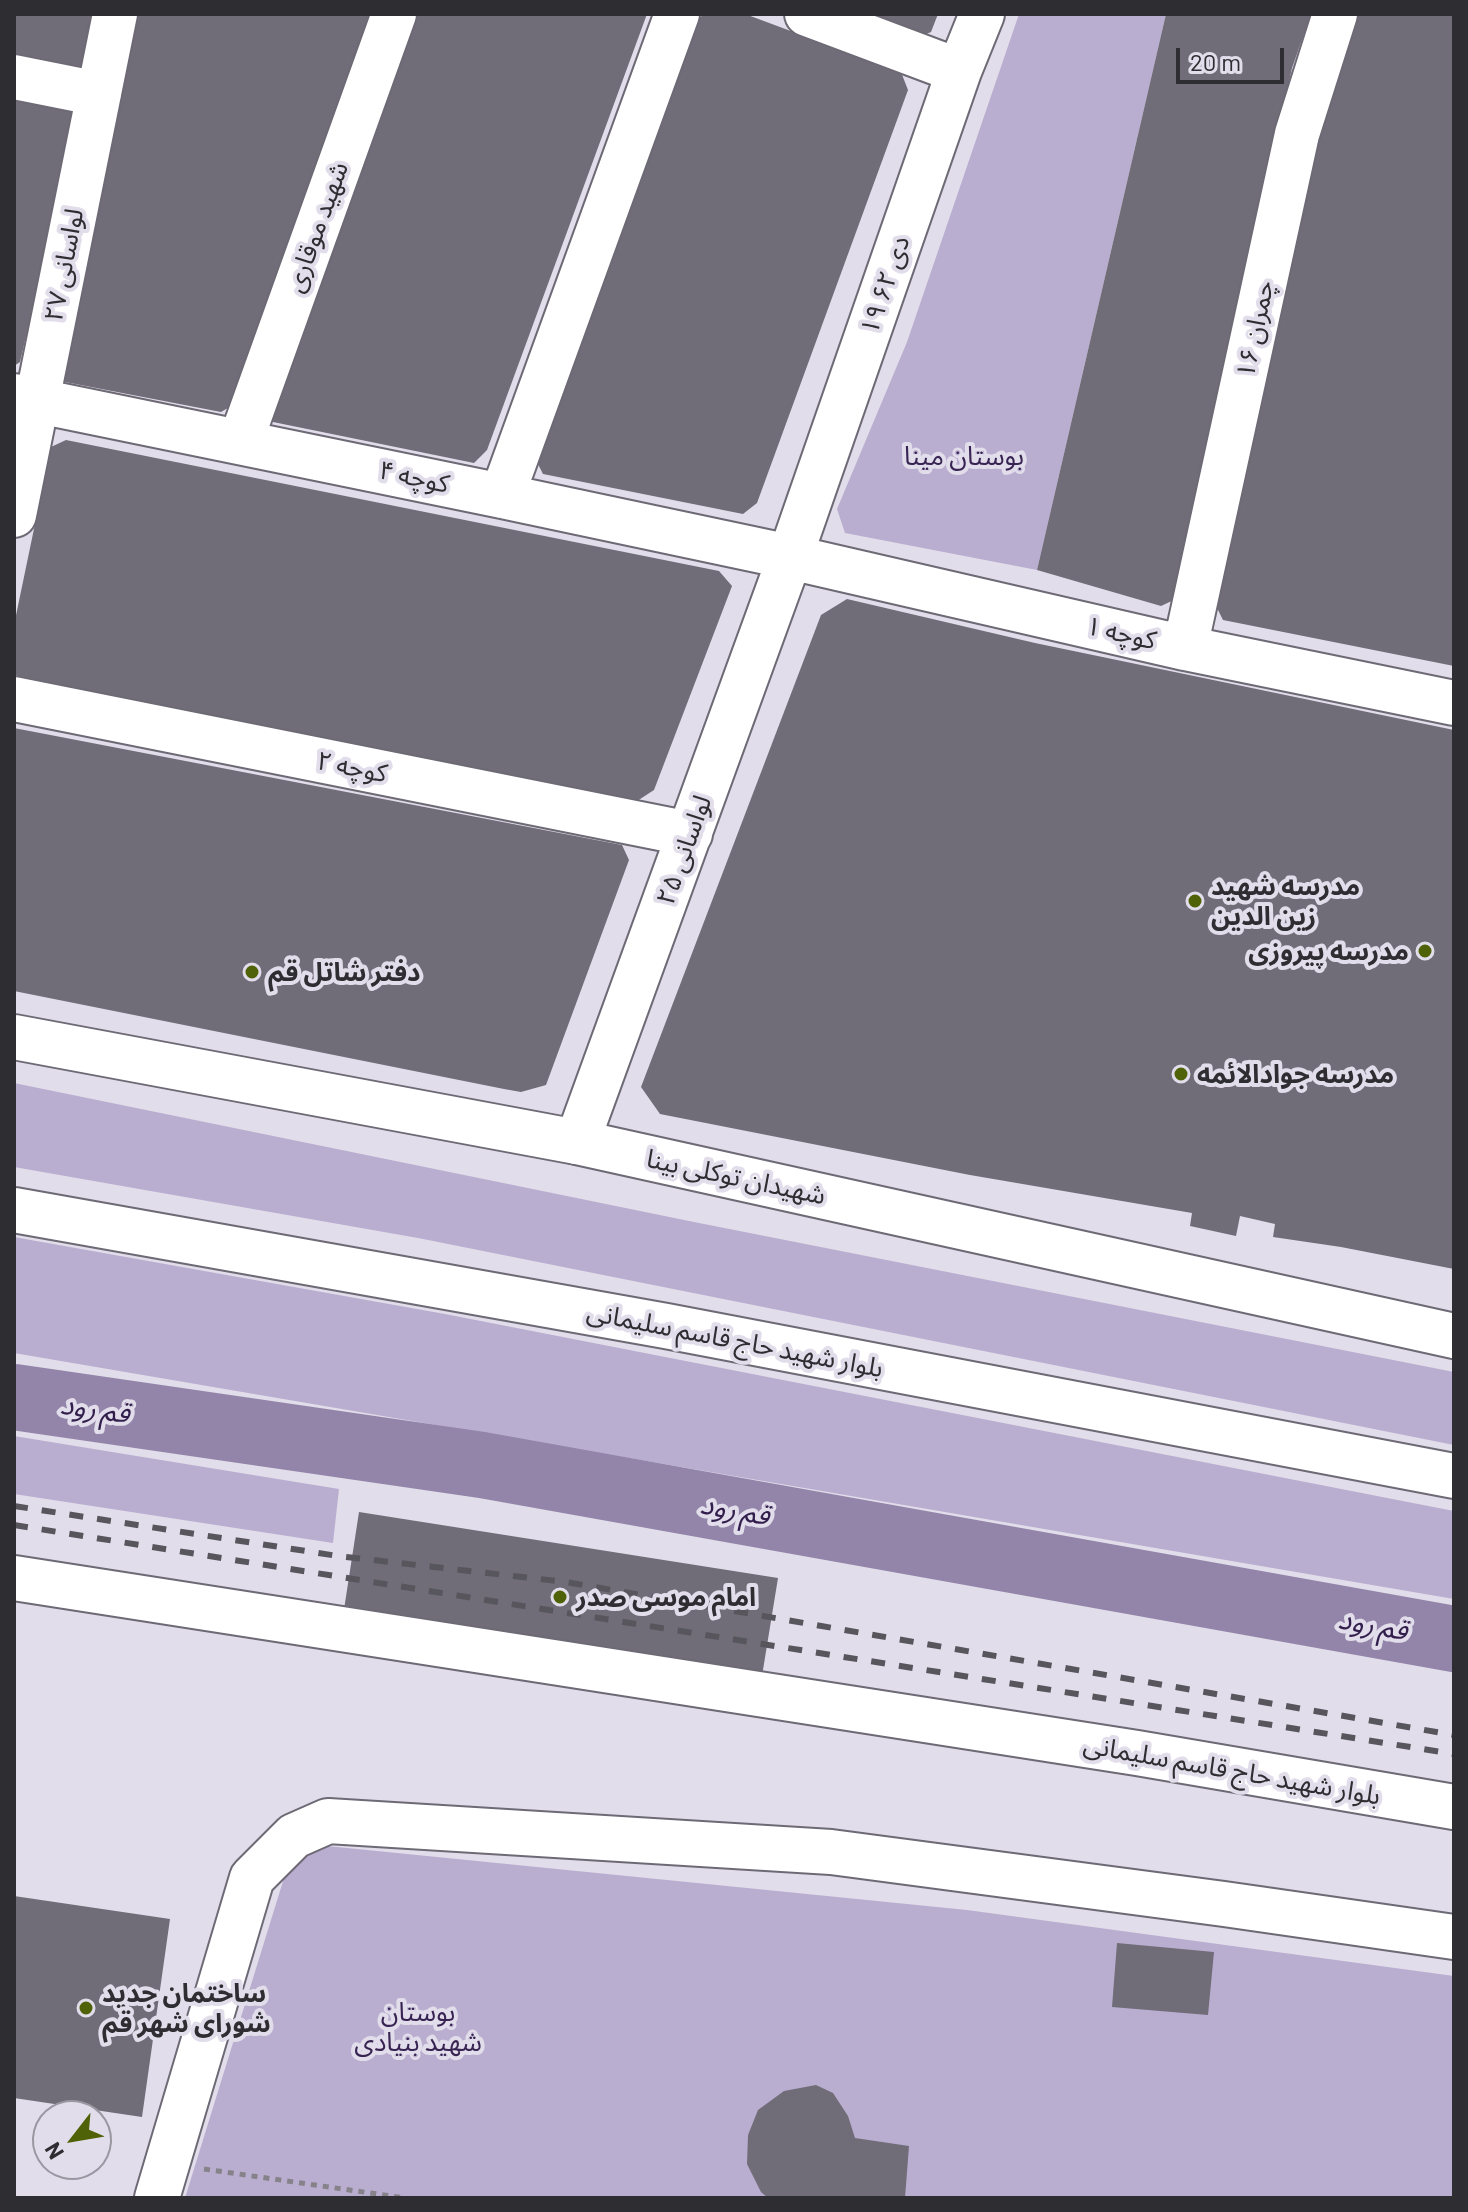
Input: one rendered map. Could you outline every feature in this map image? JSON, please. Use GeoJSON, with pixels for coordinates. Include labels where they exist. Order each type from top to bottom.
{"type":"FeatureCollection","features":[{"type":"Feature","properties":{"kind":"street","name":"لواسانی ۲۷"},"geometry":{"type":"LineString","coordinates":[[14,515],[26,398],[99,94],[115,14]]}},
{"type":"Feature","properties":{"kind":"street","name":"شهید موقاری"},"geometry":{"type":"LineString","coordinates":[[241,440],[394,14]]}},
{"type":"Feature","properties":{"kind":"street"},"geometry":{"type":"LineString","coordinates":[[502,496],[677,14]]}},
{"type":"Feature","properties":{"kind":"street"},"geometry":{"type":"LineString","coordinates":[[807,14],[959,71]]}},
{"type":"Feature","properties":{"kind":"street","name":"۱۹ دی ۶۲"},"geometry":{"type":"LineString","coordinates":[[790,557],[959,71],[982,14]]}},
{"type":"Feature","properties":{"kind":"street","name":"چمران ۱۶"},"geometry":{"type":"LineString","coordinates":[[1185,648],[1297,134],[1335,14]]}},
{"type":"Feature","properties":{"kind":"street"},"geometry":{"type":"LineString","coordinates":[[14,77],[99,94]]}},
{"type":"Feature","properties":{"kind":"street","name":"کوچه ۴"},"geometry":{"type":"LineString","coordinates":[[26,398],[241,440],[790,557]]}},
{"type":"Feature","properties":{"kind":"street","name":"کوچه ۱"},"geometry":{"type":"LineString","coordinates":[[790,557],[1185,648],[1454,703]]}},
{"type":"Feature","properties":{"kind":"street","name":"لواسانی ۲۵"},"geometry":{"type":"LineString","coordinates":[[577,1142],[790,557]]}},
{"type":"Feature","properties":{"kind":"street","name":"کوچه ۲"},"geometry":{"type":"LineString","coordinates":[[14,699],[690,834]]}},
{"type":"Feature","properties":{"kind":"street","name":"شهیدان توکلی بینا"},"geometry":{"type":"LineString","coordinates":[[14,1037],[577,1142],[1454,1336]]}},
{"type":"Feature","properties":{"kind":"street","name":"بلوار شهید حاج قاسم سلیمانی"},"geometry":{"type":"LineString","coordinates":[[14,1210],[666,1326],[1454,1476]]}},
{"type":"Feature","properties":{"kind":"street","name":"بلوار شهید حاج قاسم سلیمانی"},"geometry":{"type":"LineString","coordinates":[[14,1578],[1137,1753],[1454,1807]]}},
{"type":"Feature","properties":{"kind":"street"},"geometry":{"type":"LineString","coordinates":[[162,2181],[252,1878],[294,1836],[328,1821],[831,1852],[1454,1937]]}},
{"type":"Feature","properties":{"kind":"path"},"geometry":{"type":"LineString","coordinates":[[162,2181],[405,2198]]}},
{"type":"Feature","properties":{"kind":"green space","name":"بوستان مینا"},"geometry":{"type":"Polygon","coordinates":[[[1019,14],[1166,14],[1037,570],[845,533],[837,509],[907,342],[1019,14]]]}},
{"type":"Feature","properties":{"kind":"green space"},"geometry":{"type":"Polygon","coordinates":[[[14,1083],[694,1222],[1454,1372],[1454,1445],[418,1238],[14,1167],[14,1083]]]}},
{"type":"Feature","properties":{"kind":"green space"},"geometry":{"type":"Polygon","coordinates":[[[14,1237],[445,1314],[1454,1511],[1454,1599],[14,1353],[14,1237]]]}},
{"type":"Feature","properties":{"kind":"green space"},"geometry":{"type":"Polygon","coordinates":[[[14,1436],[339,1489],[333,1543],[14,1494],[14,1436]]]}},
{"type":"Feature","properties":{"kind":"green space","name":"بوستان شهید بنیادی"},"geometry":{"type":"Polygon","coordinates":[[[327,1846],[967,1910],[1454,1976],[1454,2198],[185,2198],[284,1878],[302,1856],[327,1846]]]}},
{"type":"Feature","properties":{"kind":"building"},"geometry":{"type":"Polygon","coordinates":[[[14,14],[98,14],[91,56],[76,70],[14,57],[14,14]]]}},
{"type":"Feature","properties":{"kind":"building"},"geometry":{"type":"Polygon","coordinates":[[[132,14],[371,14],[233,405],[221,412],[60,381],[132,14]]]}},
{"type":"Feature","properties":{"kind":"building"},"geometry":{"type":"Polygon","coordinates":[[[409,14],[647,14],[487,450],[474,463],[273,422],[268,409],[409,14]]]}},
{"type":"Feature","properties":{"kind":"building"},"geometry":{"type":"Polygon","coordinates":[[[706,14],[745,14],[901,72],[908,90],[757,503],[743,514],[543,474],[536,460],[700,17],[706,14]]]}},
{"type":"Feature","properties":{"kind":"building"},"geometry":{"type":"Polygon","coordinates":[[[855,14],[938,14],[931,32],[915,39],[855,14]]]}},
{"type":"Feature","properties":{"kind":"building"},"geometry":{"type":"Polygon","coordinates":[[[1166,14],[1311,14],[1292,68],[1178,598],[1161,606],[1037,570],[1166,14]]]}},
{"type":"Feature","properties":{"kind":"building"},"geometry":{"type":"Polygon","coordinates":[[[1347,14],[1454,14],[1454,666],[1223,620],[1214,602],[1256,400],[1347,14]]]}},
{"type":"Feature","properties":{"kind":"building"},"geometry":{"type":"Polygon","coordinates":[[[14,97],[79,110],[20,362],[14,366],[14,97]]]}},
{"type":"Feature","properties":{"kind":"building"},"geometry":{"type":"Polygon","coordinates":[[[66,440],[719,571],[732,586],[654,790],[634,803],[14,675],[14,625],[51,447],[66,440]]]}},
{"type":"Feature","properties":{"kind":"building"},"geometry":{"type":"Polygon","coordinates":[[[847,599],[1035,643],[1454,730],[1454,1269],[1273,1237],[1275,1224],[1240,1216],[1236,1236],[1190,1226],[1192,1213],[970,1175],[660,1114],[641,1087],[821,615],[847,599]]]}},
{"type":"Feature","properties":{"kind":"building"},"geometry":{"type":"Polygon","coordinates":[[[14,728],[622,845],[629,860],[546,1085],[521,1092],[504,1089],[14,991],[14,728]]]}},
{"type":"Feature","properties":{"kind":"building","name":"امام موسی صدر"},"geometry":{"type":"Polygon","coordinates":[[[359,1512],[778,1578],[761,1682],[343,1616],[359,1512]]]}},
{"type":"Feature","properties":{"kind":"building","name":"ساختمان جدید شورای شهر قم"},"geometry":{"type":"Polygon","coordinates":[[[14,1896],[170,1919],[142,2117],[112,2113],[112,2100],[14,2098],[14,1896]]]}},
{"type":"Feature","properties":{"kind":"building"},"geometry":{"type":"Polygon","coordinates":[[[1117,1943],[1214,1952],[1208,2015],[1112,2007],[1117,1943]]]}},
{"type":"Feature","properties":{"kind":"building"},"geometry":{"type":"Polygon","coordinates":[[[816,2085],[833,2093],[848,2116],[855,2138],[909,2146],[905,2198],[768,2198],[761,2192],[747,2164],[748,2135],[758,2110],[784,2091],[816,2085]]]}},
{"type":"Feature","properties":{"kind":"waterway","name":"قم رود"},"geometry":{"type":"LineString","coordinates":[[14,1397],[482,1465],[1454,1639]]}},
{"type":"Feature","properties":{"kind":"railway"},"geometry":{"type":"LineString","coordinates":[[14,1506],[338,1556],[566,1582],[1454,1735]]}},
{"type":"Feature","properties":{"kind":"railway"},"geometry":{"type":"LineString","coordinates":[[14,1525],[1454,1754]]}},
{"type":"Feature","properties":{"kind":"place","name":"مدرسه شهید زین الدین"},"geometry":{"type":"Point","coordinates":[1195,901]}},
{"type":"Feature","properties":{"kind":"place","name":"مدرسه پیروزی"},"geometry":{"type":"Point","coordinates":[1425,951]}},
{"type":"Feature","properties":{"kind":"place","name":"دفتر شاتل قم"},"geometry":{"type":"Point","coordinates":[252,972]}},
{"type":"Feature","properties":{"kind":"place","name":"مدرسه جوادالائمه"},"geometry":{"type":"Point","coordinates":[1181,1074]}},
{"type":"Feature","properties":{"kind":"place","name":"امام موسی صدر"},"geometry":{"type":"Point","coordinates":[560,1597]}},
{"type":"Feature","properties":{"kind":"place","name":"ساختمان جدید شورای شهر قم"},"geometry":{"type":"Point","coordinates":[86,2008]}}]}
